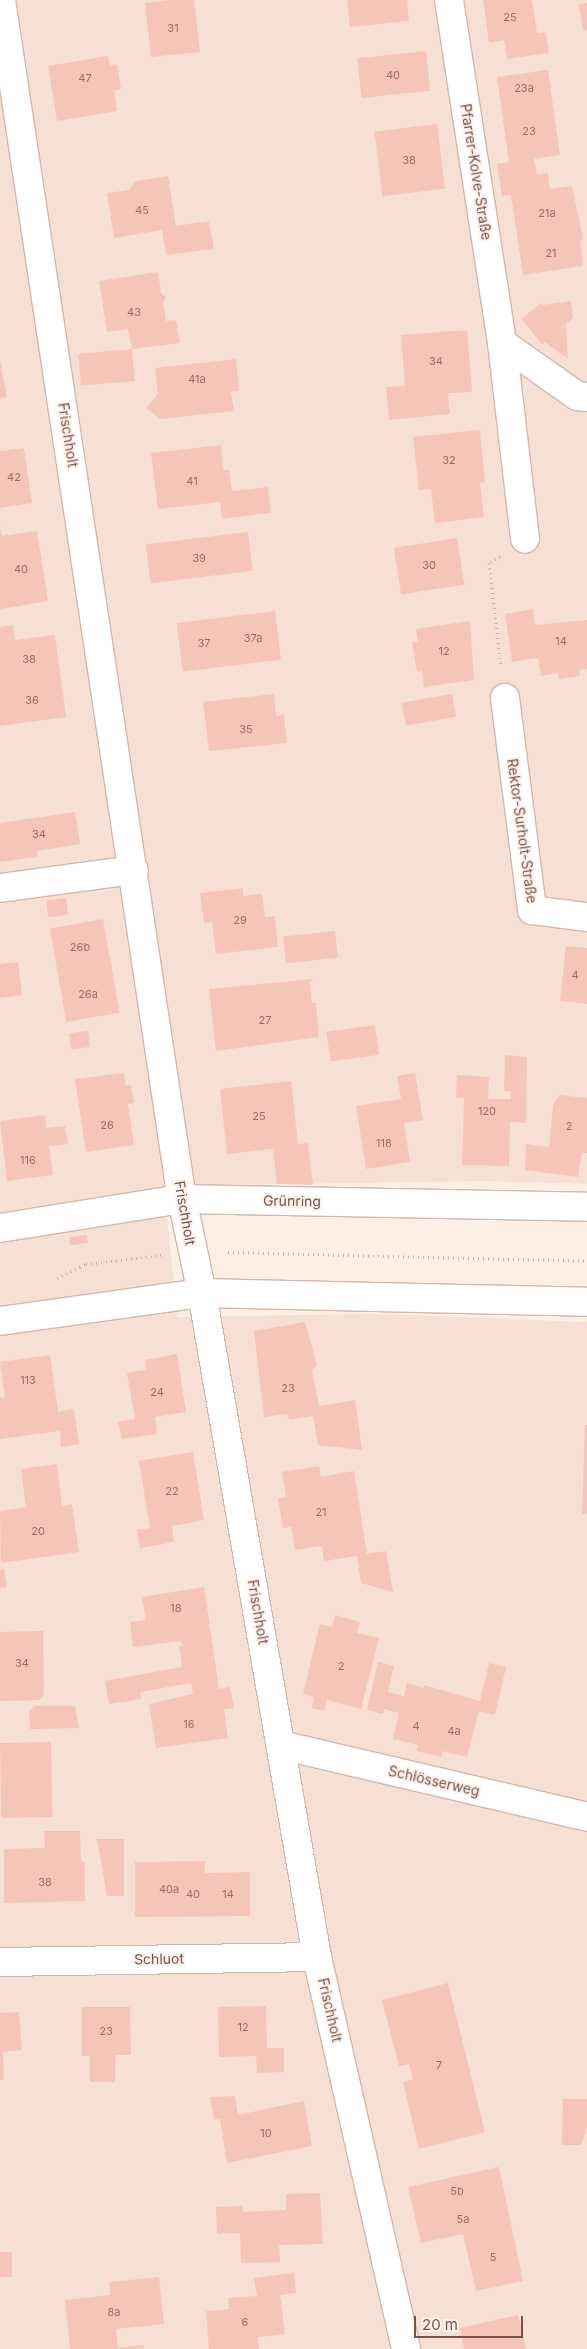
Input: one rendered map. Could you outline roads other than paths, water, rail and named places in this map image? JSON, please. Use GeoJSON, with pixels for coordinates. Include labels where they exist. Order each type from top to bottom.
{"type":"FeatureCollection","features":[{"type":"Feature","properties":{"kind":"street","name":"Frischholt"},"geometry":{"type":"LineString","coordinates":[[1,0],[134,870],[182,1200],[202,1293],[317,1957],[406,2349]]}},
{"type":"Feature","properties":{"kind":"street","name":"Pfarrer-Kolve-Straße"},"geometry":{"type":"LineString","coordinates":[[449,0],[502,343],[525,539]]}},
{"type":"Feature","properties":{"kind":"street"},"geometry":{"type":"LineString","coordinates":[[502,343],[577,396],[587,397]]}},
{"type":"Feature","properties":{"kind":"street","name":"Rektor-Surholt-Straße"},"geometry":{"type":"LineString","coordinates":[[505,698],[532,910],[587,917]]}},
{"type":"Feature","properties":{"kind":"street"},"geometry":{"type":"LineString","coordinates":[[0,888],[134,870]]}},
{"type":"Feature","properties":{"kind":"street","name":"Grünring"},"geometry":{"type":"LineString","coordinates":[[0,1228],[182,1200],[587,1207]]}},
{"type":"Feature","properties":{"kind":"street"},"geometry":{"type":"LineString","coordinates":[[0,1322],[202,1293],[587,1302]]}},
{"type":"Feature","properties":{"kind":"street","name":"Schlösserweg"},"geometry":{"type":"LineString","coordinates":[[281,1745],[587,1817]]}},
{"type":"Feature","properties":{"kind":"street","name":"Schluot"},"geometry":{"type":"LineString","coordinates":[[0,1962],[317,1957]]}}]}
